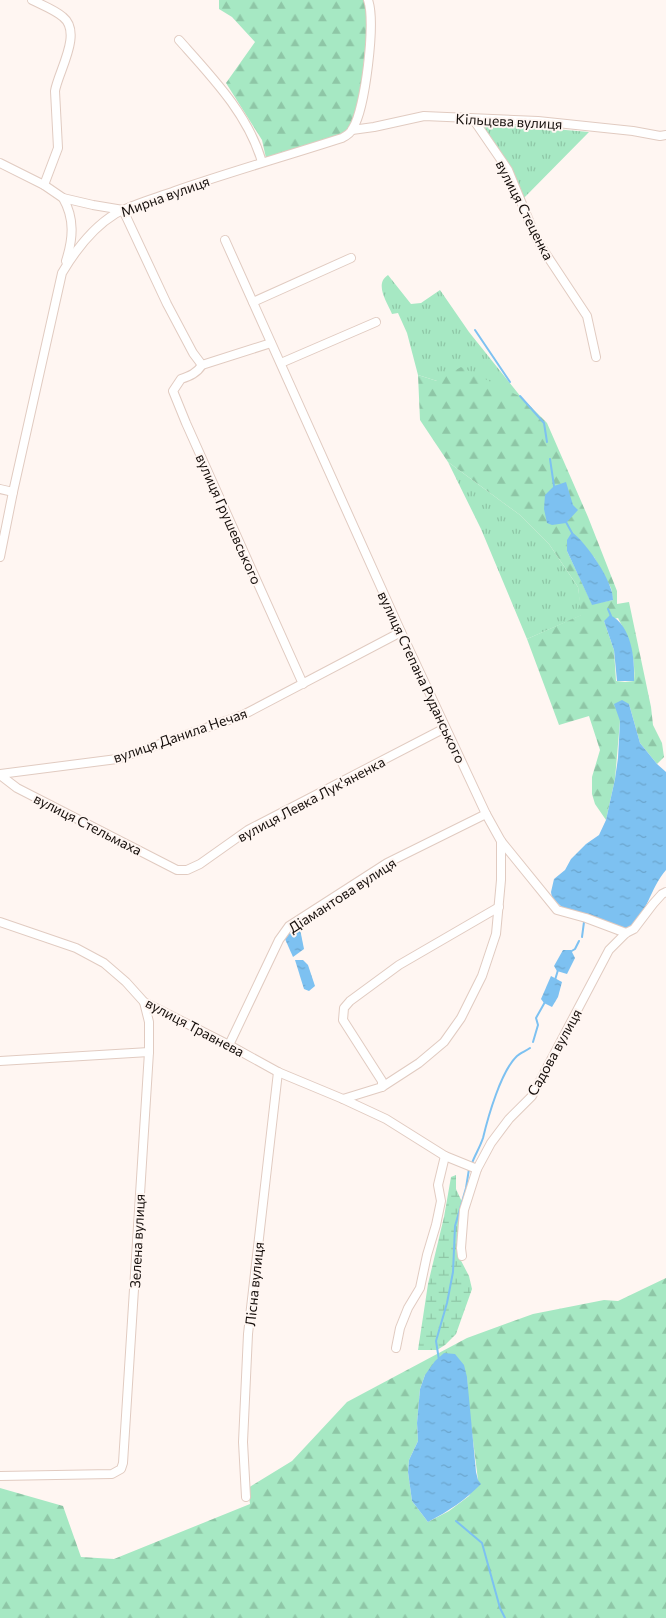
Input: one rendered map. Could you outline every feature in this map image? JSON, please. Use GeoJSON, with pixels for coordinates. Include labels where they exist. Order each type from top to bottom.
{"type":"FeatureCollection","features":[{"type":"Feature","properties":{"kind":"street"},"geometry":{"type":"LineString","coordinates":[[32,0],[63,17],[69,24],[71,31],[69,48],[55,91],[58,148],[44,185]]}},
{"type":"Feature","properties":{"kind":"street"},"geometry":{"type":"LineString","coordinates":[[352,130],[363,100],[371,20],[368,0]]}},
{"type":"Feature","properties":{"kind":"street"},"geometry":{"type":"LineString","coordinates":[[180,40],[222,87],[256,142],[262,162]]}},
{"type":"Feature","properties":{"kind":"street","name":"Кільцева вулиця"},"geometry":{"type":"LineString","coordinates":[[352,130],[424,116],[538,121],[633,131],[660,136],[666,135]]}},
{"type":"Feature","properties":{"kind":"street","name":"вулиця Стеценка"},"geometry":{"type":"LineString","coordinates":[[473,119],[508,170],[534,233],[587,316],[596,357]]}},
{"type":"Feature","properties":{"kind":"street","name":"Мирна вулиця"},"geometry":{"type":"LineString","coordinates":[[0,557],[62,273],[74,254],[90,235],[109,218],[123,210],[262,162],[342,138],[352,130]]}},
{"type":"Feature","properties":{"kind":"street"},"geometry":{"type":"LineString","coordinates":[[0,163],[44,185],[63,198],[123,210],[167,304],[193,353],[202,365]]}},
{"type":"Feature","properties":{"kind":"street"},"geometry":{"type":"LineString","coordinates":[[62,273],[71,245],[72,230],[70,213],[63,198]]}},
{"type":"Feature","properties":{"kind":"street","name":"вулиця Степана Руданського"},"geometry":{"type":"LineString","coordinates":[[225,240],[445,728],[501,841],[557,910],[586,918],[626,933]]}},
{"type":"Feature","properties":{"kind":"street"},"geometry":{"type":"LineString","coordinates":[[253,302],[351,258]]}},
{"type":"Feature","properties":{"kind":"street"},"geometry":{"type":"LineString","coordinates":[[281,363],[376,322]]}},
{"type":"Feature","properties":{"kind":"street","name":"вулиця Грушевського"},"geometry":{"type":"LineString","coordinates":[[271,343],[202,365],[191,376],[181,379],[173,392],[303,684]]}},
{"type":"Feature","properties":{"kind":"street"},"geometry":{"type":"LineString","coordinates":[[0,489],[13,492]]}},
{"type":"Feature","properties":{"kind":"street","name":"вулиця Данила Нечая"},"geometry":{"type":"LineString","coordinates":[[0,774],[117,759],[243,715],[401,632]]}},
{"type":"Feature","properties":{"kind":"street","name":"вулиця Левка Лук'яненка"},"geometry":{"type":"LineString","coordinates":[[177,870],[187,870],[200,864],[248,830],[445,728]]}},
{"type":"Feature","properties":{"kind":"street","name":"вулиця Стельмаха"},"geometry":{"type":"LineString","coordinates":[[0,774],[17,788],[177,870]]}},
{"type":"Feature","properties":{"kind":"street","name":"Діамантова вулиця"},"geometry":{"type":"LineString","coordinates":[[228,1045],[279,940],[289,926],[387,863],[486,814]]}},
{"type":"Feature","properties":{"kind":"street"},"geometry":{"type":"LineString","coordinates":[[343,1099],[382,1087],[419,1064],[444,1042],[461,1018],[482,976],[496,934],[499,907],[501,841]]}},
{"type":"Feature","properties":{"kind":"street","name":"Садова вулиця"},"geometry":{"type":"LineString","coordinates":[[462,1256],[464,1210],[477,1169],[491,1143],[509,1119],[532,1096],[609,950],[626,933],[634,929],[653,904],[666,892]]}},
{"type":"Feature","properties":{"kind":"street"},"geometry":{"type":"LineString","coordinates":[[382,1087],[382,1082],[343,1020],[344,1008],[350,1001],[399,965],[499,907]]}},
{"type":"Feature","properties":{"kind":"street","name":"вулиця Травнева"},"geometry":{"type":"LineString","coordinates":[[0,922],[76,948],[104,963],[126,982],[144,1002],[278,1072],[386,1119],[445,1156],[477,1169]]}},
{"type":"Feature","properties":{"kind":"street","name":"Зелена вулиця"},"geometry":{"type":"LineString","coordinates":[[0,1476],[112,1474],[121,1469],[124,1457],[148,1052],[148,1022],[144,1002]]}},
{"type":"Feature","properties":{"kind":"street"},"geometry":{"type":"LineString","coordinates":[[0,1062],[148,1052]]}},
{"type":"Feature","properties":{"kind":"street","name":"Лісна вулиця"},"geometry":{"type":"LineString","coordinates":[[246,1497],[243,1442],[248,1334],[278,1072]]}},
{"type":"Feature","properties":{"kind":"street"},"geometry":{"type":"LineString","coordinates":[[396,1348],[400,1328],[408,1308],[420,1288],[441,1201],[438,1185],[445,1156]]}},
{"type":"Feature","properties":{"kind":"green space"},"geometry":{"type":"Polygon","coordinates":[[[219,0],[365,0],[368,20],[360,100],[353,123],[340,136],[266,158],[262,140],[226,83],[255,42],[232,17],[219,9],[219,0]]]}},
{"type":"Feature","properties":{"kind":"green space"},"geometry":{"type":"Polygon","coordinates":[[[474,122],[589,132],[519,203],[506,171],[474,122]]]}},
{"type":"Feature","properties":{"kind":"green space"},"geometry":{"type":"Polygon","coordinates":[[[388,275],[411,304],[421,303],[440,290],[469,332],[521,397],[437,381],[418,375],[407,333],[398,313],[392,314],[383,293],[382,283],[388,275]]]}},
{"type":"Feature","properties":{"kind":"green space"},"geometry":{"type":"Polygon","coordinates":[[[461,367],[521,397],[547,423],[588,517],[617,591],[617,604],[629,602],[653,725],[662,743],[664,757],[657,764],[640,743],[629,704],[620,721],[615,779],[606,820],[595,804],[592,794],[592,777],[600,750],[589,716],[559,725],[527,639],[581,615],[578,587],[549,544],[520,515],[448,462],[420,420],[418,375],[437,381],[461,367]],[[567,551],[592,604],[613,600],[611,588],[594,557],[567,551]],[[618,618],[604,621],[614,650],[616,681],[634,681],[634,664],[631,648],[618,618]]]}},
{"type":"Feature","properties":{"kind":"green space"},"geometry":{"type":"Polygon","coordinates":[[[448,462],[520,515],[549,544],[578,587],[582,615],[527,639],[481,529],[448,462]]]}},
{"type":"Feature","properties":{"kind":"green space"},"geometry":{"type":"Polygon","coordinates":[[[456,1175],[456,1189],[462,1202],[461,1232],[457,1253],[469,1276],[472,1289],[456,1334],[437,1350],[418,1350],[428,1284],[444,1217],[451,1177],[456,1175]]]}},
{"type":"Feature","properties":{"kind":"green space"},"geometry":{"type":"Polygon","coordinates":[[[666,1278],[666,1618],[0,1618],[0,1488],[63,1506],[81,1557],[114,1559],[250,1504],[248,1488],[292,1461],[347,1402],[467,1338],[533,1314],[604,1300],[618,1301],[666,1278]],[[425,1375],[420,1389],[417,1423],[418,1441],[409,1460],[408,1472],[412,1501],[428,1522],[449,1511],[469,1496],[478,1480],[468,1401],[467,1377],[425,1375]]]}},
{"type":"Feature","properties":{"kind":"water"},"geometry":{"type":"Polygon","coordinates":[[[566,482],[573,505],[578,510],[566,523],[552,525],[547,523],[544,509],[545,495],[554,486],[566,482]]]}},
{"type":"Feature","properties":{"kind":"water"},"geometry":{"type":"Polygon","coordinates":[[[572,532],[585,545],[598,563],[609,583],[613,600],[592,605],[567,551],[567,540],[572,532]]]}},
{"type":"Feature","properties":{"kind":"water"},"geometry":{"type":"Polygon","coordinates":[[[610,615],[617,620],[628,635],[633,653],[634,681],[617,681],[614,650],[604,621],[610,615]]]}},
{"type":"Feature","properties":{"kind":"water"},"geometry":{"type":"Polygon","coordinates":[[[622,700],[629,704],[640,743],[666,772],[666,870],[639,917],[627,929],[587,914],[563,908],[552,898],[551,892],[554,879],[565,870],[571,859],[586,844],[599,835],[606,820],[618,758],[620,721],[614,704],[622,700]]]}},
{"type":"Feature","properties":{"kind":"water"},"geometry":{"type":"Polygon","coordinates":[[[300,929],[304,949],[293,957],[285,939],[287,933],[300,929]]]}},
{"type":"Feature","properties":{"kind":"water"},"geometry":{"type":"Polygon","coordinates":[[[563,950],[571,950],[575,958],[567,974],[557,971],[554,966],[563,950]]]}},
{"type":"Feature","properties":{"kind":"water"},"geometry":{"type":"Polygon","coordinates":[[[295,960],[303,960],[308,965],[315,986],[309,991],[304,989],[295,960]]]}},
{"type":"Feature","properties":{"kind":"water"},"geometry":{"type":"Polygon","coordinates":[[[551,976],[562,982],[558,997],[552,1007],[541,999],[551,976]]]}},
{"type":"Feature","properties":{"kind":"water"},"geometry":{"type":"Polygon","coordinates":[[[444,1353],[455,1354],[464,1365],[467,1377],[476,1472],[481,1484],[456,1505],[428,1522],[412,1501],[408,1472],[409,1460],[418,1441],[417,1423],[420,1389],[425,1375],[435,1361],[444,1353]]]}},
{"type":"Feature","properties":{"kind":"waterway"},"geometry":{"type":"LineString","coordinates":[[475,330],[510,382]]}},
{"type":"Feature","properties":{"kind":"waterway"},"geometry":{"type":"LineString","coordinates":[[520,396],[544,423],[547,442]]}},
{"type":"Feature","properties":{"kind":"waterway"},"geometry":{"type":"LineString","coordinates":[[550,459],[554,486]]}},
{"type":"Feature","properties":{"kind":"waterway"},"geometry":{"type":"LineString","coordinates":[[566,522],[572,533]]}},
{"type":"Feature","properties":{"kind":"waterway"},"geometry":{"type":"LineString","coordinates":[[608,609],[611,616]]}},
{"type":"Feature","properties":{"kind":"waterway"},"geometry":{"type":"LineString","coordinates":[[582,937],[584,922]]}},
{"type":"Feature","properties":{"kind":"waterway"},"geometry":{"type":"LineString","coordinates":[[570,952],[575,949],[579,941]]}},
{"type":"Feature","properties":{"kind":"waterway"},"geometry":{"type":"LineString","coordinates":[[555,980],[558,970]]}},
{"type":"Feature","properties":{"kind":"waterway"},"geometry":{"type":"LineString","coordinates":[[533,1042],[538,1025],[536,1018],[545,1002]]}},
{"type":"Feature","properties":{"kind":"waterway"},"geometry":{"type":"LineString","coordinates":[[472,1163],[482,1141],[488,1118],[506,1072],[517,1056],[530,1048]]}},
{"type":"Feature","properties":{"kind":"waterway"},"geometry":{"type":"LineString","coordinates":[[439,1360],[436,1341],[447,1303],[453,1272],[455,1226],[466,1188],[469,1169]]}},
{"type":"Feature","properties":{"kind":"waterway"},"geometry":{"type":"LineString","coordinates":[[456,1521],[482,1543],[500,1608],[505,1618]]}}]}
